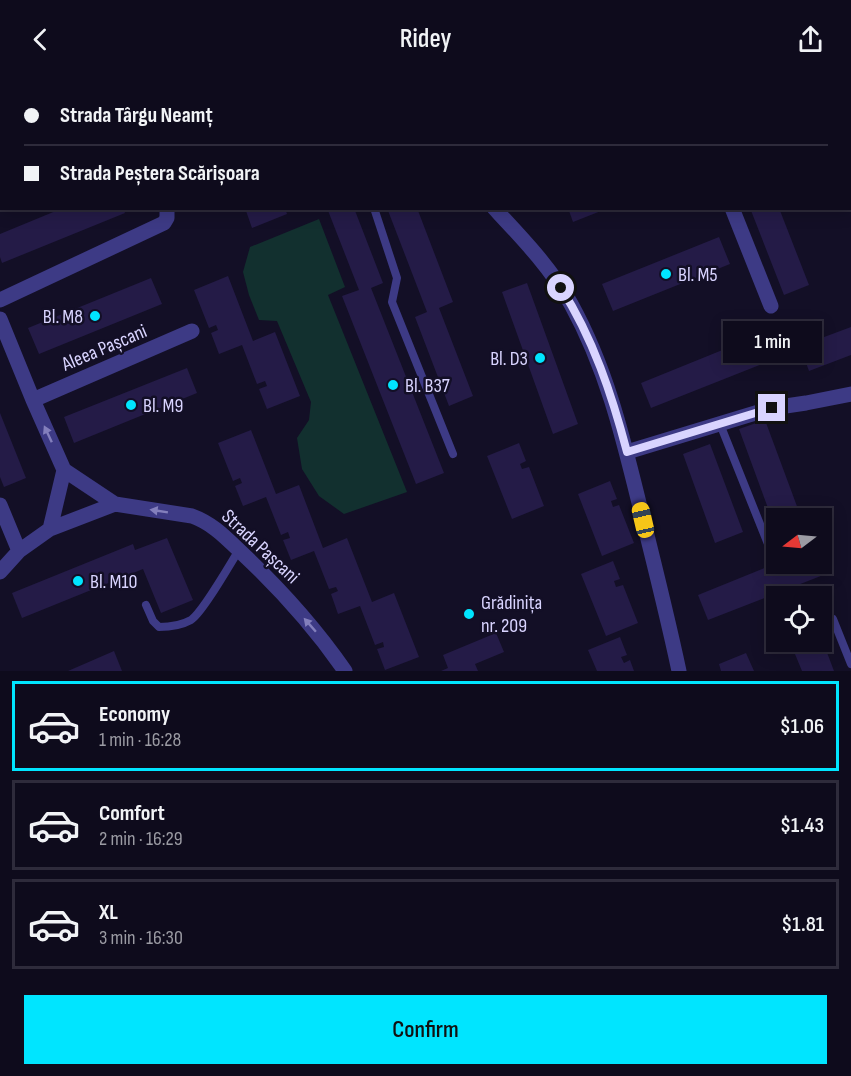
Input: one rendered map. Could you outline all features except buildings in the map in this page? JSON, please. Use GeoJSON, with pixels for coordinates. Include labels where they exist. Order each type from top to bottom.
{"type":"FeatureCollection","features":[{"type":"Feature","properties":{"kind":"street"},"geometry":{"type":"LineString","coordinates":[[0,300],[164,224],[167,210]]}},
{"type":"Feature","properties":{"kind":"street"},"geometry":{"type":"LineString","coordinates":[[496,210],[551,273],[571,303],[608,385],[627,452],[679,671]]}},
{"type":"Feature","properties":{"kind":"street"},"geometry":{"type":"LineString","coordinates":[[733,210],[771,306]]}},
{"type":"Feature","properties":{"kind":"street"},"geometry":{"type":"LineString","coordinates":[[0,320],[64,470],[114,504]]}},
{"type":"Feature","properties":{"kind":"street","name":"Aleea Pașcani"},"geometry":{"type":"LineString","coordinates":[[33,400],[192,332]]}},
{"type":"Feature","properties":{"kind":"street"},"geometry":{"type":"LineString","coordinates":[[627,452],[772,408],[806,404],[851,394]]}},
{"type":"Feature","properties":{"kind":"street"},"geometry":{"type":"LineString","coordinates":[[50,529],[64,470]]}},
{"type":"Feature","properties":{"kind":"street"},"geometry":{"type":"LineString","coordinates":[[0,572],[19,551],[50,529],[114,504]]}},
{"type":"Feature","properties":{"kind":"street","name":"Strada Pașcani"},"geometry":{"type":"LineString","coordinates":[[114,504],[192,516],[214,527],[267,576],[324,642],[345,671]]}},
{"type":"Feature","properties":{"kind":"street"},"geometry":{"type":"LineString","coordinates":[[0,505],[19,551]]}},
{"type":"Feature","properties":{"kind":"lane"},"geometry":{"type":"LineString","coordinates":[[375,210],[397,278],[392,302],[453,454]]}},
{"type":"Feature","properties":{"kind":"lane"},"geometry":{"type":"LineString","coordinates":[[720,424],[766,539]]}},
{"type":"Feature","properties":{"kind":"lane"},"geometry":{"type":"LineString","coordinates":[[146,605],[153,621],[159,627],[169,627],[192,620],[239,550]]}},
{"type":"Feature","properties":{"kind":"lane"},"geometry":{"type":"LineString","coordinates":[[833,619],[851,664]]}},
{"type":"Feature","properties":{"kind":"green space"},"geometry":{"type":"Polygon","coordinates":[[[319,219],[345,287],[328,295],[407,492],[344,514],[319,496],[302,469],[297,438],[309,420],[311,402],[277,321],[259,320],[243,272],[250,247],[319,219]]]}},
{"type":"Feature","properties":{"kind":"place","name":"Bl. M5"},"geometry":{"type":"Point","coordinates":[666,274]}},
{"type":"Feature","properties":{"kind":"place","name":"Bl. M8"},"geometry":{"type":"Point","coordinates":[95,316]}},
{"type":"Feature","properties":{"kind":"place","name":"Bl. D3"},"geometry":{"type":"Point","coordinates":[540,358]}},
{"type":"Feature","properties":{"kind":"place","name":"Bl. B37"},"geometry":{"type":"Point","coordinates":[393,385]}},
{"type":"Feature","properties":{"kind":"place","name":"Bl. M9"},"geometry":{"type":"Point","coordinates":[131,405]}},
{"type":"Feature","properties":{"kind":"place","name":"Bl. M10"},"geometry":{"type":"Point","coordinates":[78,581]}},
{"type":"Feature","properties":{"kind":"place","name":"Grădinița nr. 209"},"geometry":{"type":"Point","coordinates":[469,614]}},
{"type":"Feature","properties":{"kind":"route"},"geometry":{"type":"LineString","coordinates":[[561,288],[571,303],[608,385],[627,452],[772,408]]}}]}
